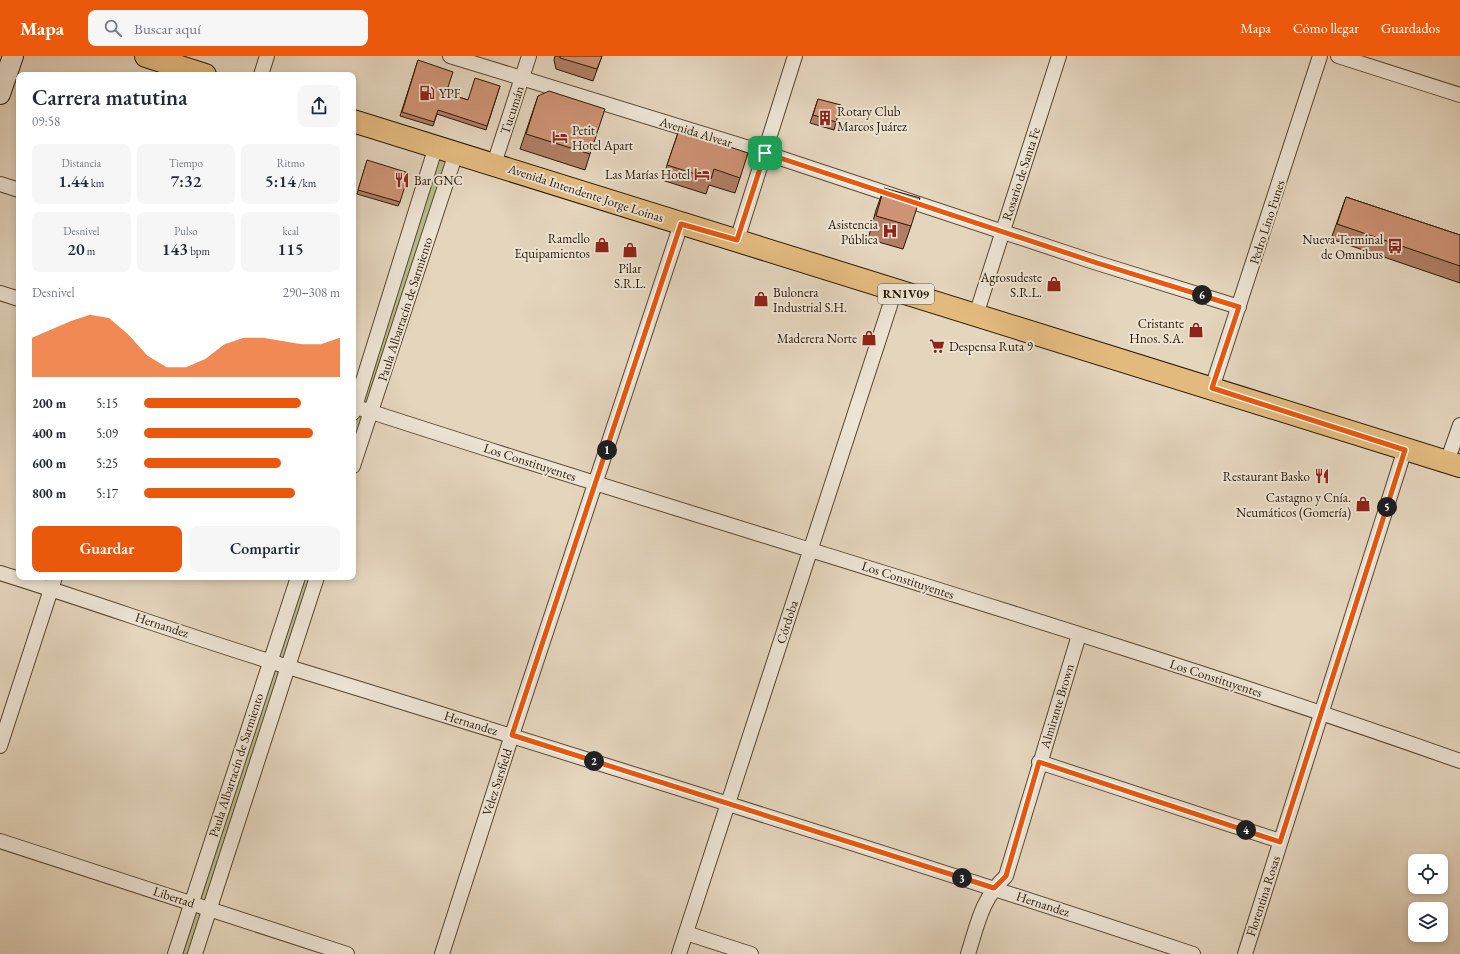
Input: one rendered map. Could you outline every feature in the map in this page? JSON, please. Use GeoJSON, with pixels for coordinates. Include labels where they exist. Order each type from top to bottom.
{"type":"FeatureCollection","features":[{"type":"Feature","properties":{"kind":"main road"},"geometry":{"type":"LineString","coordinates":[[0,94],[13,56]]}},
{"type":"Feature","properties":{"kind":"main road"},"geometry":{"type":"LineString","coordinates":[[146,56],[196,72]]}},
{"type":"Feature","properties":{"kind":"main road","name":"Avenida Intendente Jorge Loinas"},"geometry":{"type":"LineString","coordinates":[[356,122],[1212,388],[1405,450],[1454,464]]}},
{"type":"Feature","properties":{"kind":"street"},"geometry":{"type":"LineString","coordinates":[[262,72],[267,56]]}},
{"type":"Feature","properties":{"kind":"street","name":"Avenida Alvear"},"geometry":{"type":"LineString","coordinates":[[450,56],[765,153],[1003,232],[1239,307]]}},
{"type":"Feature","properties":{"kind":"street","name":"Tucumán"},"geometry":{"type":"LineString","coordinates":[[494,164],[529,56]]}},
{"type":"Feature","properties":{"kind":"street"},"geometry":{"type":"LineString","coordinates":[[737,240],[795,56]]}},
{"type":"Feature","properties":{"kind":"street","name":"Rosario de Santa Fe"},"geometry":{"type":"LineString","coordinates":[[976,315],[1059,56]]}},
{"type":"Feature","properties":{"kind":"street","name":"Pedro Lino Funes"},"geometry":{"type":"LineString","coordinates":[[1212,388],[1320,56]]}},
{"type":"Feature","properties":{"kind":"street"},"geometry":{"type":"LineString","coordinates":[[1338,56],[1460,95]]}},
{"type":"Feature","properties":{"kind":"street","name":"Paula Albarracín de Sarmiento"},"geometry":{"type":"LineString","coordinates":[[356,403],[436,146]]}},
{"type":"Feature","properties":{"kind":"street","name":"Paula Albarracín de Sarmiento"},"geometry":{"type":"LineString","coordinates":[[356,456],[456,153]]}},
{"type":"Feature","properties":{"kind":"street"},"geometry":{"type":"LineString","coordinates":[[0,184],[16,189]]}},
{"type":"Feature","properties":{"kind":"street","name":"Velez Sarsfield"},"geometry":{"type":"LineString","coordinates":[[442,954],[512,735],[681,224]]}},
{"type":"Feature","properties":{"kind":"street","name":"Córdoba"},"geometry":{"type":"LineString","coordinates":[[678,954],[686,933],[726,803],[811,549],[895,290]]}},
{"type":"Feature","properties":{"kind":"street"},"geometry":{"type":"LineString","coordinates":[[0,293],[16,298]]}},
{"type":"Feature","properties":{"kind":"street","name":"Los Constituyentes"},"geometry":{"type":"LineString","coordinates":[[356,409],[370,412],[596,484],[811,549],[1322,712],[1460,761]]}},
{"type":"Feature","properties":{"kind":"street"},"geometry":{"type":"LineString","coordinates":[[1454,464],[1460,425]]}},
{"type":"Feature","properties":{"kind":"street","name":"Florentina Rosas"},"geometry":{"type":"LineString","coordinates":[[1245,954],[1405,450]]}},
{"type":"Feature","properties":{"kind":"street","name":"Hernandez"},"geometry":{"type":"LineString","coordinates":[[0,573],[16,576]]}},
{"type":"Feature","properties":{"kind":"street","name":"Hernandez"},"geometry":{"type":"LineString","coordinates":[[37,580],[53,583],[270,661],[512,735],[994,888],[1193,954]]}},
{"type":"Feature","properties":{"kind":"street","name":"Paula Albarracín de Sarmiento"},"geometry":{"type":"LineString","coordinates":[[175,954],[297,580]]}},
{"type":"Feature","properties":{"kind":"street","name":"Paula Albarracín de Sarmiento"},"geometry":{"type":"LineString","coordinates":[[195,954],[316,580]]}},
{"type":"Feature","properties":{"kind":"street"},"geometry":{"type":"LineString","coordinates":[[0,746],[53,583]]}},
{"type":"Feature","properties":{"kind":"street","name":"Almirante Brown"},"geometry":{"type":"LineString","coordinates":[[968,954],[986,900],[994,888],[1006,876],[1039,762],[1079,635]]}},
{"type":"Feature","properties":{"kind":"street"},"geometry":{"type":"LineString","coordinates":[[1039,762],[1280,842]]}},
{"type":"Feature","properties":{"kind":"street","name":"Libertad"},"geometry":{"type":"LineString","coordinates":[[0,841],[347,954]]}},
{"type":"Feature","properties":{"kind":"street"},"geometry":{"type":"LineString","coordinates":[[686,933],[750,954]]}},
{"type":"Feature","properties":{"kind":"green space"},"geometry":{"type":"Polygon","coordinates":[[[436,146],[456,153],[356,457],[356,403],[436,146]]]}},
{"type":"Feature","properties":{"kind":"green space"},"geometry":{"type":"Polygon","coordinates":[[[297,580],[316,580],[195,954],[175,954],[297,580]]]}},
{"type":"Feature","properties":{"kind":"building"},"geometry":{"type":"Polygon","coordinates":[[[560,56],[602,56],[597,69],[560,58],[560,56]]]}},
{"type":"Feature","properties":{"kind":"building","name":"YPF"},"geometry":{"type":"Polygon","coordinates":[[[418,60],[453,72],[446,93],[468,100],[475,78],[500,86],[487,126],[438,110],[434,122],[402,112],[418,60]]]}},
{"type":"Feature","properties":{"kind":"building","name":"Petit Hotel Apart"},"geometry":{"type":"Polygon","coordinates":[[[549,91],[605,109],[590,154],[526,134],[538,96],[549,91]]]}},
{"type":"Feature","properties":{"kind":"building"},"geometry":{"type":"Polygon","coordinates":[[[818,99],[841,105],[836,122],[813,115],[818,99]]]}},
{"type":"Feature","properties":{"kind":"building"},"geometry":{"type":"Polygon","coordinates":[[[679,130],[748,153],[740,178],[714,169],[711,179],[667,165],[679,130]]]}},
{"type":"Feature","properties":{"kind":"building"},"geometry":{"type":"Polygon","coordinates":[[[367,160],[409,173],[400,202],[358,190],[367,160]]]}},
{"type":"Feature","properties":{"kind":"building"},"geometry":{"type":"Polygon","coordinates":[[[884,188],[920,198],[911,226],[876,216],[884,188]]]}},
{"type":"Feature","properties":{"kind":"building"},"geometry":{"type":"Polygon","coordinates":[[[1346,197],[1460,235],[1460,266],[1337,224],[1346,197]]]}},
{"type":"Feature","properties":{"kind":"place","name":"YPF"},"geometry":{"type":"Point","coordinates":[427,93]}},
{"type":"Feature","properties":{"kind":"place","name":"Rotary Club Marcos Juárez"},"geometry":{"type":"Point","coordinates":[825,118]}},
{"type":"Feature","properties":{"kind":"place","name":"Petit Hotel Apart"},"geometry":{"type":"Point","coordinates":[560,137]}},
{"type":"Feature","properties":{"kind":"place","name":"Las Marías Hotel"},"geometry":{"type":"Point","coordinates":[702,174]}},
{"type":"Feature","properties":{"kind":"place","name":"Bar GNC"},"geometry":{"type":"Point","coordinates":[402,180]}},
{"type":"Feature","properties":{"kind":"place","name":"Asistencia Pública"},"geometry":{"type":"Point","coordinates":[890,231]}},
{"type":"Feature","properties":{"kind":"place","name":"Ramello Equipamientos"},"geometry":{"type":"Point","coordinates":[602,245]}},
{"type":"Feature","properties":{"kind":"place","name":"Nueva Terminal de Omnibus"},"geometry":{"type":"Point","coordinates":[1395,246]}},
{"type":"Feature","properties":{"kind":"place","name":"Pilar S.R.L."},"geometry":{"type":"Point","coordinates":[630,250]}},
{"type":"Feature","properties":{"kind":"place","name":"Agrosudeste S.R.L."},"geometry":{"type":"Point","coordinates":[1054,284]}},
{"type":"Feature","properties":{"kind":"place","name":"Bulonera Industrial S.H."},"geometry":{"type":"Point","coordinates":[761,299]}},
{"type":"Feature","properties":{"kind":"place","name":"Cristante Hnos. S.A."},"geometry":{"type":"Point","coordinates":[1196,330]}},
{"type":"Feature","properties":{"kind":"place","name":"Maderera Norte"},"geometry":{"type":"Point","coordinates":[869,338]}},
{"type":"Feature","properties":{"kind":"place","name":"Despensa Ruta 9"},"geometry":{"type":"Point","coordinates":[937,346]}},
{"type":"Feature","properties":{"kind":"place","name":"Restaurant Basko"},"geometry":{"type":"Point","coordinates":[1322,476]}},
{"type":"Feature","properties":{"kind":"place","name":"Castagno y Cnía. Neumáticos (Gomería)"},"geometry":{"type":"Point","coordinates":[1363,504]}},
{"type":"Feature","properties":{"kind":"route"},"geometry":{"type":"LineString","coordinates":[[765,153],[1094,262],[1239,307],[1212,388],[1405,450],[1280,842],[1039,762],[1006,876],[994,888],[512,735],[681,224],[737,240],[765,153]]}}]}
